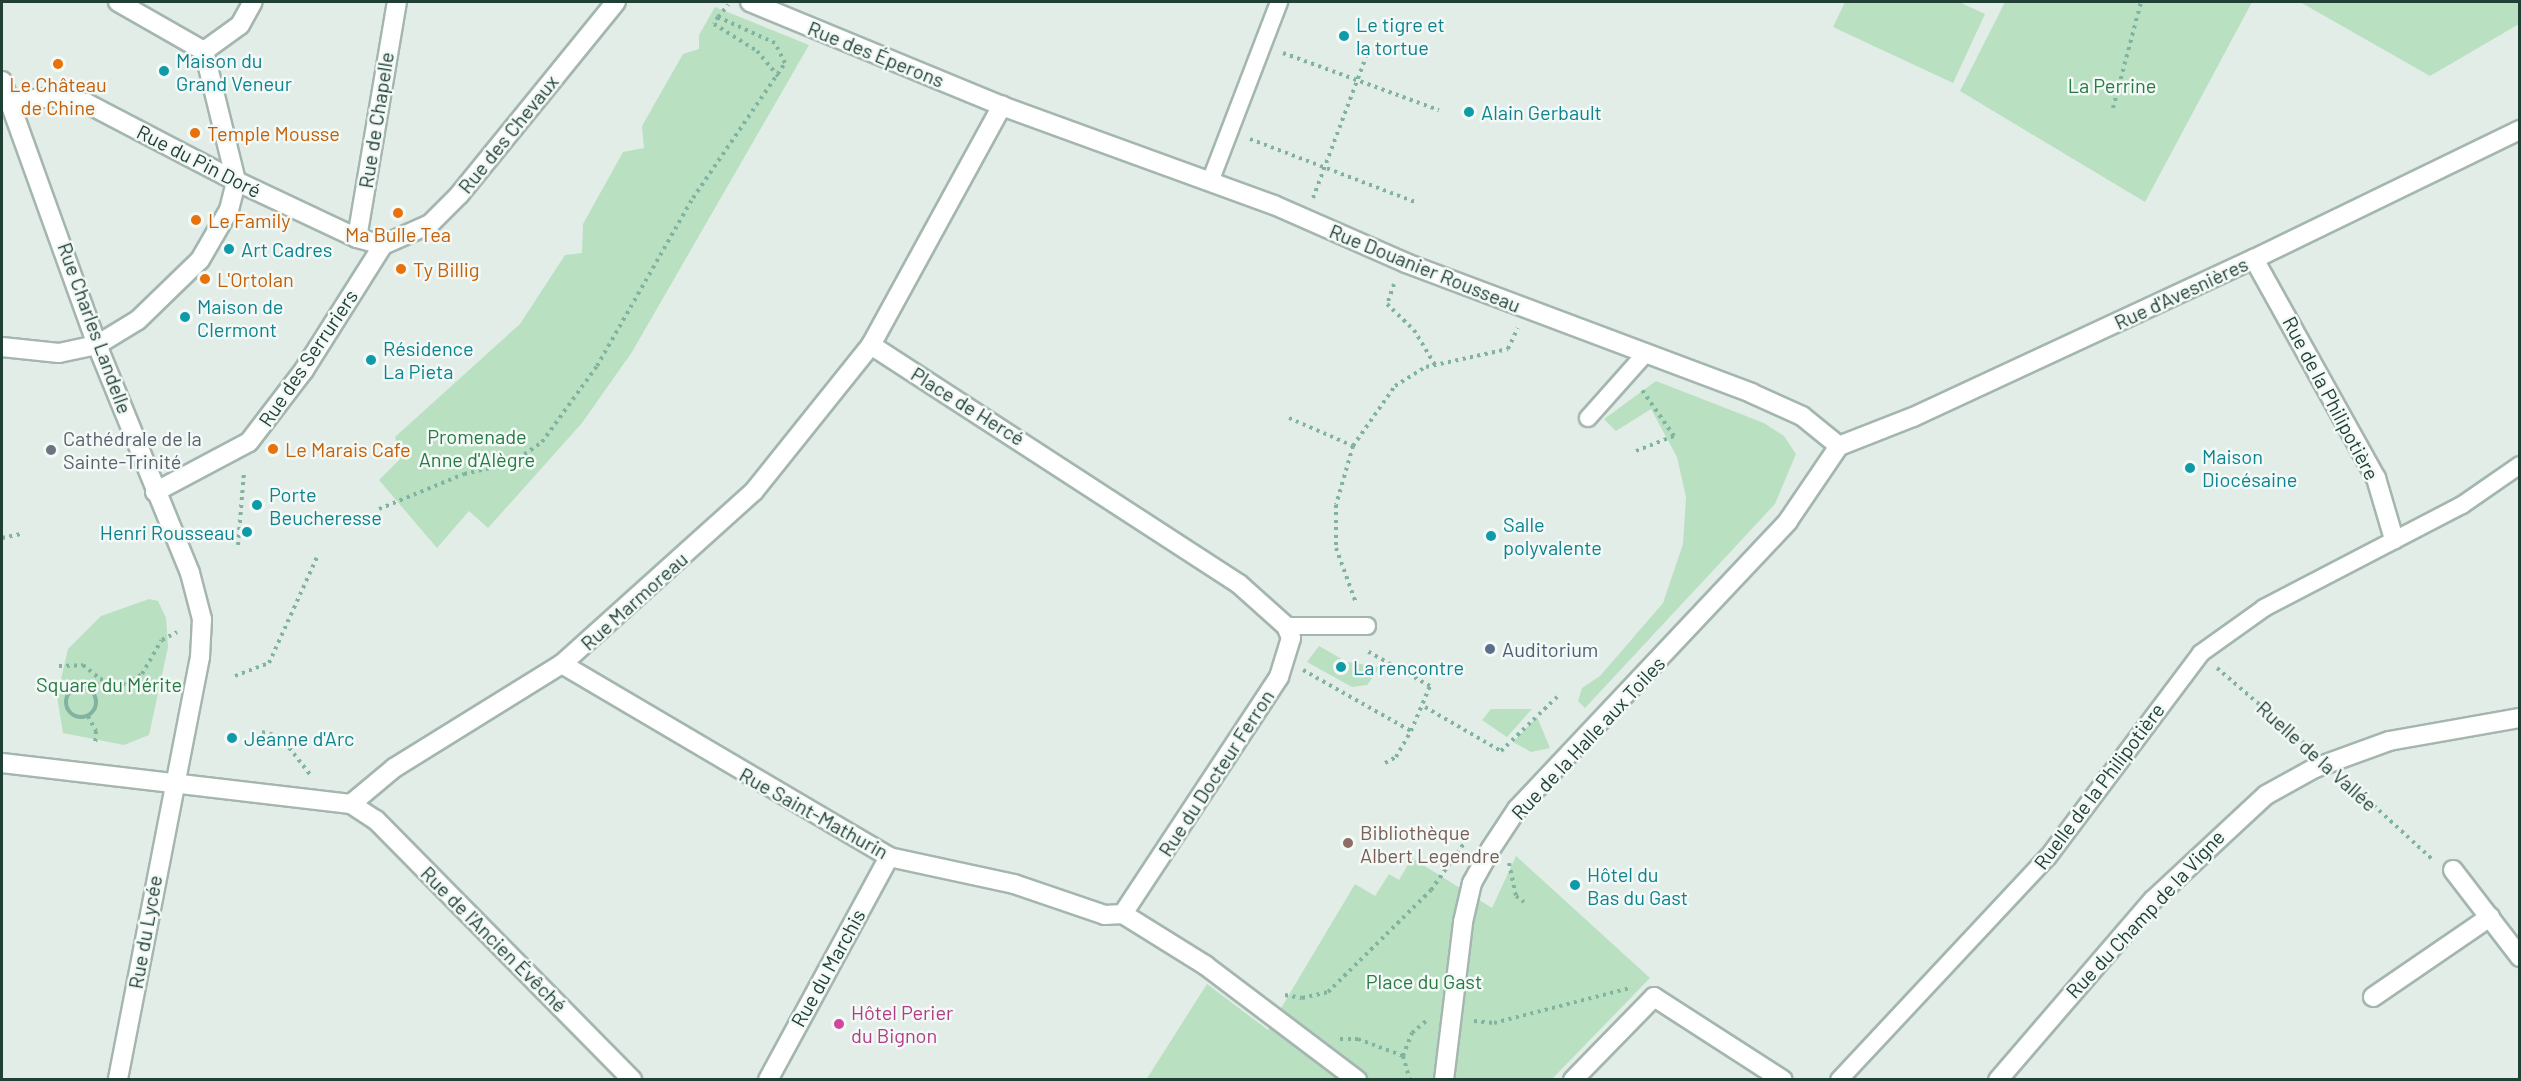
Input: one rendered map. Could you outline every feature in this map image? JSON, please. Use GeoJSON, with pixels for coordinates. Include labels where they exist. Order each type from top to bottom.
{"type":"FeatureCollection","features":[{"type":"Feature","properties":{"kind":"street"},"geometry":{"type":"LineString","coordinates":[[2,347],[59,353],[97,345],[138,320],[200,260],[229,210],[236,181],[204,51],[118,2]]}},
{"type":"Feature","properties":{"kind":"street"},"geometry":{"type":"LineString","coordinates":[[204,51],[240,25],[254,2]]}},
{"type":"Feature","properties":{"kind":"street","name":"Rue de Chapelle"},"geometry":{"type":"LineString","coordinates":[[357,238],[397,2]]}},
{"type":"Feature","properties":{"kind":"street","name":"Rue des Chevaux"},"geometry":{"type":"LineString","coordinates":[[383,245],[430,224],[459,195],[616,2]]}},
{"type":"Feature","properties":{"kind":"street","name":"Rue des Éperons"},"geometry":{"type":"LineString","coordinates":[[750,2],[1002,106]]}},
{"type":"Feature","properties":{"kind":"street","name":"Rue Charles Landelle"},"geometry":{"type":"LineString","coordinates":[[2,81],[97,345],[155,492],[190,573]]}},
{"type":"Feature","properties":{"kind":"street","name":"Rue du Pin Doré"},"geometry":{"type":"LineString","coordinates":[[10,102],[52,97],[86,102],[236,181],[357,238],[383,245]]}},
{"type":"Feature","properties":{"kind":"street"},"geometry":{"type":"LineString","coordinates":[[871,345],[1002,106]]}},
{"type":"Feature","properties":{"kind":"street","name":"Rue Douanier Rousseau"},"geometry":{"type":"LineString","coordinates":[[1002,106],[1210,182],[1351,240],[1646,353],[1802,416],[1839,446]]}},
{"type":"Feature","properties":{"kind":"street","name":"Rue d'Avesnières"},"geometry":{"type":"LineString","coordinates":[[1839,446],[1914,417],[2254,259],[2520,130]]}},
{"type":"Feature","properties":{"kind":"street","name":"Rue des Serruriers"},"geometry":{"type":"LineString","coordinates":[[155,492],[249,442],[304,370],[383,245]]}},
{"type":"Feature","properties":{"kind":"street","name":"Rue de la Philipotière"},"geometry":{"type":"LineString","coordinates":[[2254,259],[2376,478],[2394,539]]}},
{"type":"Feature","properties":{"kind":"street","name":"Place de Hercé"},"geometry":{"type":"LineString","coordinates":[[871,345],[1169,536],[1239,584],[1286,626]]}},
{"type":"Feature","properties":{"kind":"street","name":"Rue Marmoreau"},"geometry":{"type":"LineString","coordinates":[[351,804],[394,768],[562,664],[754,491],[871,345]]}},
{"type":"Feature","properties":{"kind":"street","name":"Rue de la Halle aux Toiles"},"geometry":{"type":"LineString","coordinates":[[1444,1080],[1463,922],[1472,883],[1490,850],[1517,809],[1788,521],[1839,446]]}},
{"type":"Feature","properties":{"kind":"street","name":"Rue du Lycée"},"geometry":{"type":"LineString","coordinates":[[117,1080],[200,657],[202,619],[190,573]]}},
{"type":"Feature","properties":{"kind":"street"},"geometry":{"type":"LineString","coordinates":[[1286,626],[1291,638],[1287,661]]}},
{"type":"Feature","properties":{"kind":"street","name":"Rue du Docteur Ferron"},"geometry":{"type":"LineString","coordinates":[[1122,914],[1287,661]]}},
{"type":"Feature","properties":{"kind":"street","name":"Rue Saint-Mathurin"},"geometry":{"type":"LineString","coordinates":[[562,664],[889,857],[1014,884],[1105,915],[1122,914]]}},
{"type":"Feature","properties":{"kind":"street","name":"Rue du Champ de la Vigne"},"geometry":{"type":"LineString","coordinates":[[1998,1080],[2204,847],[2266,795],[2329,763],[2411,735],[2520,718]]}},
{"type":"Feature","properties":{"kind":"street"},"geometry":{"type":"LineString","coordinates":[[2,763],[27,762],[174,786],[351,804]]}},
{"type":"Feature","properties":{"kind":"street","name":"Rue de l'Ancien Évêché"},"geometry":{"type":"LineString","coordinates":[[351,804],[376,820],[632,1080]]}},
{"type":"Feature","properties":{"kind":"street","name":"Rue du Marchis"},"geometry":{"type":"LineString","coordinates":[[768,1080],[889,857]]}},
{"type":"Feature","properties":{"kind":"street"},"geometry":{"type":"LineString","coordinates":[[2453,870],[2520,957]]}},
{"type":"Feature","properties":{"kind":"street"},"geometry":{"type":"LineString","coordinates":[[1122,914],[1204,965],[1358,1080]]}},
{"type":"Feature","properties":{"kind":"street"},"geometry":{"type":"LineString","coordinates":[[2373,997],[2490,917]]}},
{"type":"Feature","properties":{"kind":"street"},"geometry":{"type":"LineString","coordinates":[[1573,1080],[1647,991],[1783,1080]]}},
{"type":"Feature","properties":{"kind":"lane"},"geometry":{"type":"LineString","coordinates":[[1210,182],[1279,2]]}},
{"type":"Feature","properties":{"kind":"lane"},"geometry":{"type":"LineString","coordinates":[[1588,418],[1646,353]]}},
{"type":"Feature","properties":{"kind":"lane"},"geometry":{"type":"LineString","coordinates":[[2394,539],[2462,505],[2520,465]]}},
{"type":"Feature","properties":{"kind":"lane","name":"Ruelle de la Philipotière"},"geometry":{"type":"LineString","coordinates":[[1839,1080],[2048,857],[2201,653],[2264,608],[2394,539]]}},
{"type":"Feature","properties":{"kind":"lane"},"geometry":{"type":"LineString","coordinates":[[1286,626],[1367,626]]}},
{"type":"Feature","properties":{"kind":"path"},"geometry":{"type":"LineString","coordinates":[[731,2],[714,24],[757,51],[778,77]]}},
{"type":"Feature","properties":{"kind":"path"},"geometry":{"type":"LineString","coordinates":[[2113,108],[2141,2]]}},
{"type":"Feature","properties":{"kind":"path"},"geometry":{"type":"LineString","coordinates":[[379,509],[464,474],[512,463],[542,442],[597,366],[693,198],[778,77],[784,53],[775,43],[718,17]]}},
{"type":"Feature","properties":{"kind":"path"},"geometry":{"type":"LineString","coordinates":[[1316,191],[1370,46]]}},
{"type":"Feature","properties":{"kind":"path"},"geometry":{"type":"LineString","coordinates":[[1283,53],[1438,110]]}},
{"type":"Feature","properties":{"kind":"path"},"geometry":{"type":"LineString","coordinates":[[1249,139],[1415,202]]}},
{"type":"Feature","properties":{"kind":"path"},"geometry":{"type":"LineString","coordinates":[[1397,277],[1387,304],[1414,330],[1435,365]]}},
{"type":"Feature","properties":{"kind":"path"},"geometry":{"type":"LineString","coordinates":[[1366,650],[1367,626],[1336,548],[1336,505],[1353,446],[1395,386],[1435,365],[1508,349],[1527,308]]}},
{"type":"Feature","properties":{"kind":"path"},"geometry":{"type":"LineString","coordinates":[[1626,375],[1652,399],[1674,436],[1636,451]]}},
{"type":"Feature","properties":{"kind":"path"},"geometry":{"type":"LineString","coordinates":[[1289,418],[1353,446]]}},
{"type":"Feature","properties":{"kind":"path"},"geometry":{"type":"LineString","coordinates":[[238,545],[249,442]]}},
{"type":"Feature","properties":{"kind":"path"},"geometry":{"type":"LineString","coordinates":[[2,538],[21,534]]}},
{"type":"Feature","properties":{"kind":"path"},"geometry":{"type":"LineString","coordinates":[[235,676],[269,663],[317,557]]}},
{"type":"Feature","properties":{"kind":"path"},"geometry":{"type":"LineString","coordinates":[[58,666],[83,665],[100,679],[126,685],[136,680],[152,652],[177,632]]}},
{"type":"Feature","properties":{"kind":"path"},"geometry":{"type":"LineString","coordinates":[[1354,650],[1366,650],[1430,686],[1425,707],[1396,757],[1385,763]]}},
{"type":"Feature","properties":{"kind":"path","name":"Ruelle de la Vallée"},"geometry":{"type":"LineString","coordinates":[[2201,653],[2329,763],[2431,860]]}},
{"type":"Feature","properties":{"kind":"path"},"geometry":{"type":"LineString","coordinates":[[1287,661],[1411,731]]}},
{"type":"Feature","properties":{"kind":"path"},"geometry":{"type":"LineString","coordinates":[[91,690],[100,679]]}},
{"type":"Feature","properties":{"kind":"path"},"geometry":{"type":"LineString","coordinates":[[88,717],[74,716],[66,700],[76,688],[91,690]]}},
{"type":"Feature","properties":{"kind":"path"},"geometry":{"type":"LineString","coordinates":[[88,717],[96,704],[91,690]]}},
{"type":"Feature","properties":{"kind":"path"},"geometry":{"type":"LineString","coordinates":[[1425,707],[1502,751],[1557,697]]}},
{"type":"Feature","properties":{"kind":"path"},"geometry":{"type":"LineString","coordinates":[[88,717],[96,731],[94,744]]}},
{"type":"Feature","properties":{"kind":"path"},"geometry":{"type":"LineString","coordinates":[[262,732],[280,736],[315,780]]}},
{"type":"Feature","properties":{"kind":"path"},"geometry":{"type":"LineString","coordinates":[[1279,994],[1302,998],[1328,992],[1431,890],[1466,841]]}},
{"type":"Feature","properties":{"kind":"path"},"geometry":{"type":"LineString","coordinates":[[1509,862],[1516,896],[1524,902]]}},
{"type":"Feature","properties":{"kind":"path"},"geometry":{"type":"LineString","coordinates":[[1464,1020],[1494,1023],[1647,991]]}},
{"type":"Feature","properties":{"kind":"path"},"geometry":{"type":"LineString","coordinates":[[1410,1080],[1403,1056],[1412,1033],[1430,1017]]}},
{"type":"Feature","properties":{"kind":"path"},"geometry":{"type":"LineString","coordinates":[[1336,1041],[1348,1037],[1403,1056]]}},
{"type":"Feature","properties":{"kind":"green space"},"geometry":{"type":"Polygon","coordinates":[[[1845,2],[1959,2],[1985,14],[1953,83],[1833,27],[1845,2]]]}},
{"type":"Feature","properties":{"kind":"green space","name":"La Perrine"},"geometry":{"type":"Polygon","coordinates":[[[2005,2],[2252,2],[2145,202],[1960,91],[2005,2]]]}},
{"type":"Feature","properties":{"kind":"green space"},"geometry":{"type":"Polygon","coordinates":[[[2300,2],[2519,2],[2519,24],[2430,76],[2300,2]]]}},
{"type":"Feature","properties":{"kind":"green space","name":"Promenade Anne d'Alègre"},"geometry":{"type":"Polygon","coordinates":[[[715,7],[809,45],[632,352],[582,423],[488,528],[469,511],[437,548],[379,480],[400,459],[395,437],[520,324],[565,255],[582,253],[583,224],[623,152],[644,148],[642,126],[683,54],[699,49],[699,35],[715,7]]]}},
{"type":"Feature","properties":{"kind":"green space"},"geometry":{"type":"Polygon","coordinates":[[[1656,381],[1764,423],[1784,436],[1796,454],[1775,504],[1585,708],[1578,701],[1582,688],[1600,676],[1663,603],[1683,544],[1686,497],[1677,457],[1651,409],[1616,431],[1604,419],[1656,381]]]}},
{"type":"Feature","properties":{"kind":"green space","name":"Square du Mérite"},"geometry":{"type":"Polygon","coordinates":[[[149,599],[158,601],[166,618],[168,647],[149,735],[124,745],[63,733],[57,696],[68,649],[101,616],[149,599]]]}},
{"type":"Feature","properties":{"kind":"green space"},"geometry":{"type":"Polygon","coordinates":[[[1319,646],[1347,662],[1380,667],[1367,685],[1352,687],[1307,662],[1319,646]]]}},
{"type":"Feature","properties":{"kind":"green space"},"geometry":{"type":"Polygon","coordinates":[[[1491,709],[1532,709],[1507,737],[1482,720],[1491,709]]]}},
{"type":"Feature","properties":{"kind":"green space"},"geometry":{"type":"Polygon","coordinates":[[[1537,717],[1550,748],[1531,752],[1513,742],[1537,717]]]}},
{"type":"Feature","properties":{"kind":"green space","name":"Place du Gast"},"geometry":{"type":"Polygon","coordinates":[[[1516,856],[1650,978],[1552,1079],[1146,1080],[1207,984],[1268,1030],[1355,884],[1375,896],[1389,874],[1399,880],[1412,858],[1492,908],[1516,856]]]}},
{"type":"Feature","properties":{"kind":"place","name":"Le tigre et la tortue"},"geometry":{"type":"Point","coordinates":[1344,36]}},
{"type":"Feature","properties":{"kind":"place","name":"Le Château de Chine"},"geometry":{"type":"Point","coordinates":[58,64]}},
{"type":"Feature","properties":{"kind":"place","name":"Maison du Grand Veneur"},"geometry":{"type":"Point","coordinates":[164,71]}},
{"type":"Feature","properties":{"kind":"place","name":"Alain Gerbault"},"geometry":{"type":"Point","coordinates":[1469,112]}},
{"type":"Feature","properties":{"kind":"place","name":"Temple Mousse"},"geometry":{"type":"Point","coordinates":[195,133]}},
{"type":"Feature","properties":{"kind":"place","name":"Ma Bulle Tea"},"geometry":{"type":"Point","coordinates":[398,213]}},
{"type":"Feature","properties":{"kind":"place","name":"Le Family"},"geometry":{"type":"Point","coordinates":[196,220]}},
{"type":"Feature","properties":{"kind":"place","name":"Art Cadres"},"geometry":{"type":"Point","coordinates":[229,249]}},
{"type":"Feature","properties":{"kind":"place","name":"Ty Billig"},"geometry":{"type":"Point","coordinates":[401,269]}},
{"type":"Feature","properties":{"kind":"place","name":"L'Ortolan"},"geometry":{"type":"Point","coordinates":[205,279]}},
{"type":"Feature","properties":{"kind":"place","name":"Maison de Clermont"},"geometry":{"type":"Point","coordinates":[185,317]}},
{"type":"Feature","properties":{"kind":"place","name":"Résidence La Pieta"},"geometry":{"type":"Point","coordinates":[371,360]}},
{"type":"Feature","properties":{"kind":"place","name":"Le Marais Cafe"},"geometry":{"type":"Point","coordinates":[273,449]}},
{"type":"Feature","properties":{"kind":"place","name":"Cathédrale de la Sainte-Trinité"},"geometry":{"type":"Point","coordinates":[51,450]}},
{"type":"Feature","properties":{"kind":"place","name":"Maison Diocésaine"},"geometry":{"type":"Point","coordinates":[2190,468]}},
{"type":"Feature","properties":{"kind":"place","name":"Porte Beucheresse"},"geometry":{"type":"Point","coordinates":[257,505]}},
{"type":"Feature","properties":{"kind":"place","name":"Henri Rousseau"},"geometry":{"type":"Point","coordinates":[247,532]}},
{"type":"Feature","properties":{"kind":"place","name":"Salle polyvalente"},"geometry":{"type":"Point","coordinates":[1491,536]}},
{"type":"Feature","properties":{"kind":"place","name":"Auditorium"},"geometry":{"type":"Point","coordinates":[1490,649]}},
{"type":"Feature","properties":{"kind":"place","name":"La rencontre"},"geometry":{"type":"Point","coordinates":[1341,667]}},
{"type":"Feature","properties":{"kind":"place","name":"Jeanne d'Arc"},"geometry":{"type":"Point","coordinates":[232,738]}},
{"type":"Feature","properties":{"kind":"place","name":"Bibliothèque Albert Legendre"},"geometry":{"type":"Point","coordinates":[1348,843]}},
{"type":"Feature","properties":{"kind":"place","name":"Hôtel du Bas du Gast"},"geometry":{"type":"Point","coordinates":[1575,885]}},
{"type":"Feature","properties":{"kind":"place","name":"Hôtel Perier du Bignon"},"geometry":{"type":"Point","coordinates":[839,1024]}}]}
